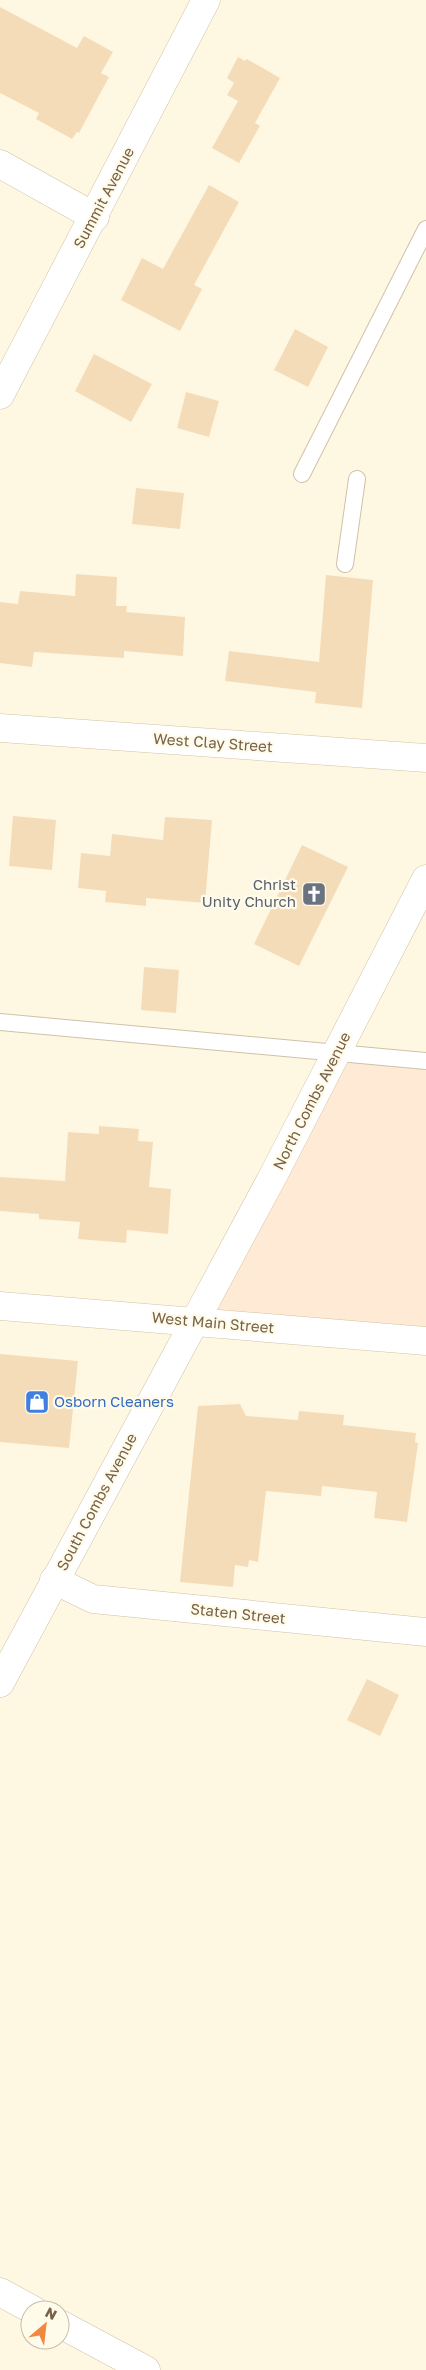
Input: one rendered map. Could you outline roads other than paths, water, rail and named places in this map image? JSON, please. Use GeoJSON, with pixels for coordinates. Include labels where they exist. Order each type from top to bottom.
{"type":"FeatureCollection","features":[{"type":"Feature","properties":{"kind":"street","name":"Summit Avenue"},"geometry":{"type":"LineString","coordinates":[[0,395],[206,0]]}},
{"type":"Feature","properties":{"kind":"street"},"geometry":{"type":"LineString","coordinates":[[0,164],[94,217]]}},
{"type":"Feature","properties":{"kind":"street","name":"West Clay Street"},"geometry":{"type":"LineString","coordinates":[[0,728],[426,758]]}},
{"type":"Feature","properties":{"kind":"street","name":"North Combs Avenue"},"geometry":{"type":"LineString","coordinates":[[195,1321],[274,1174],[426,879]]}},
{"type":"Feature","properties":{"kind":"street","name":"West Main Street"},"geometry":{"type":"LineString","coordinates":[[0,1306],[426,1341]]}},
{"type":"Feature","properties":{"kind":"street","name":"South Combs Avenue"},"geometry":{"type":"LineString","coordinates":[[0,1683],[195,1321]]}},
{"type":"Feature","properties":{"kind":"street","name":"Staten Street"},"geometry":{"type":"LineString","coordinates":[[54,1580],[93,1599],[426,1632]]}},
{"type":"Feature","properties":{"kind":"street"},"geometry":{"type":"LineString","coordinates":[[0,2292],[20,2303]]}},
{"type":"Feature","properties":{"kind":"street"},"geometry":{"type":"LineString","coordinates":[[70,2329],[146,2370]]}},
{"type":"Feature","properties":{"kind":"lane"},"geometry":{"type":"LineString","coordinates":[[302,474],[426,229]]}},
{"type":"Feature","properties":{"kind":"lane"},"geometry":{"type":"LineString","coordinates":[[345,564],[357,478]]}},
{"type":"Feature","properties":{"kind":"lane"},"geometry":{"type":"LineString","coordinates":[[0,1022],[336,1054],[426,1065]]}},
{"type":"Feature","properties":{"kind":"place","name":"Christ Unity Church"},"geometry":{"type":"Point","coordinates":[314,894]}},
{"type":"Feature","properties":{"kind":"place","name":"Osborn Cleaners"},"geometry":{"type":"Point","coordinates":[37,1402]}}]}
